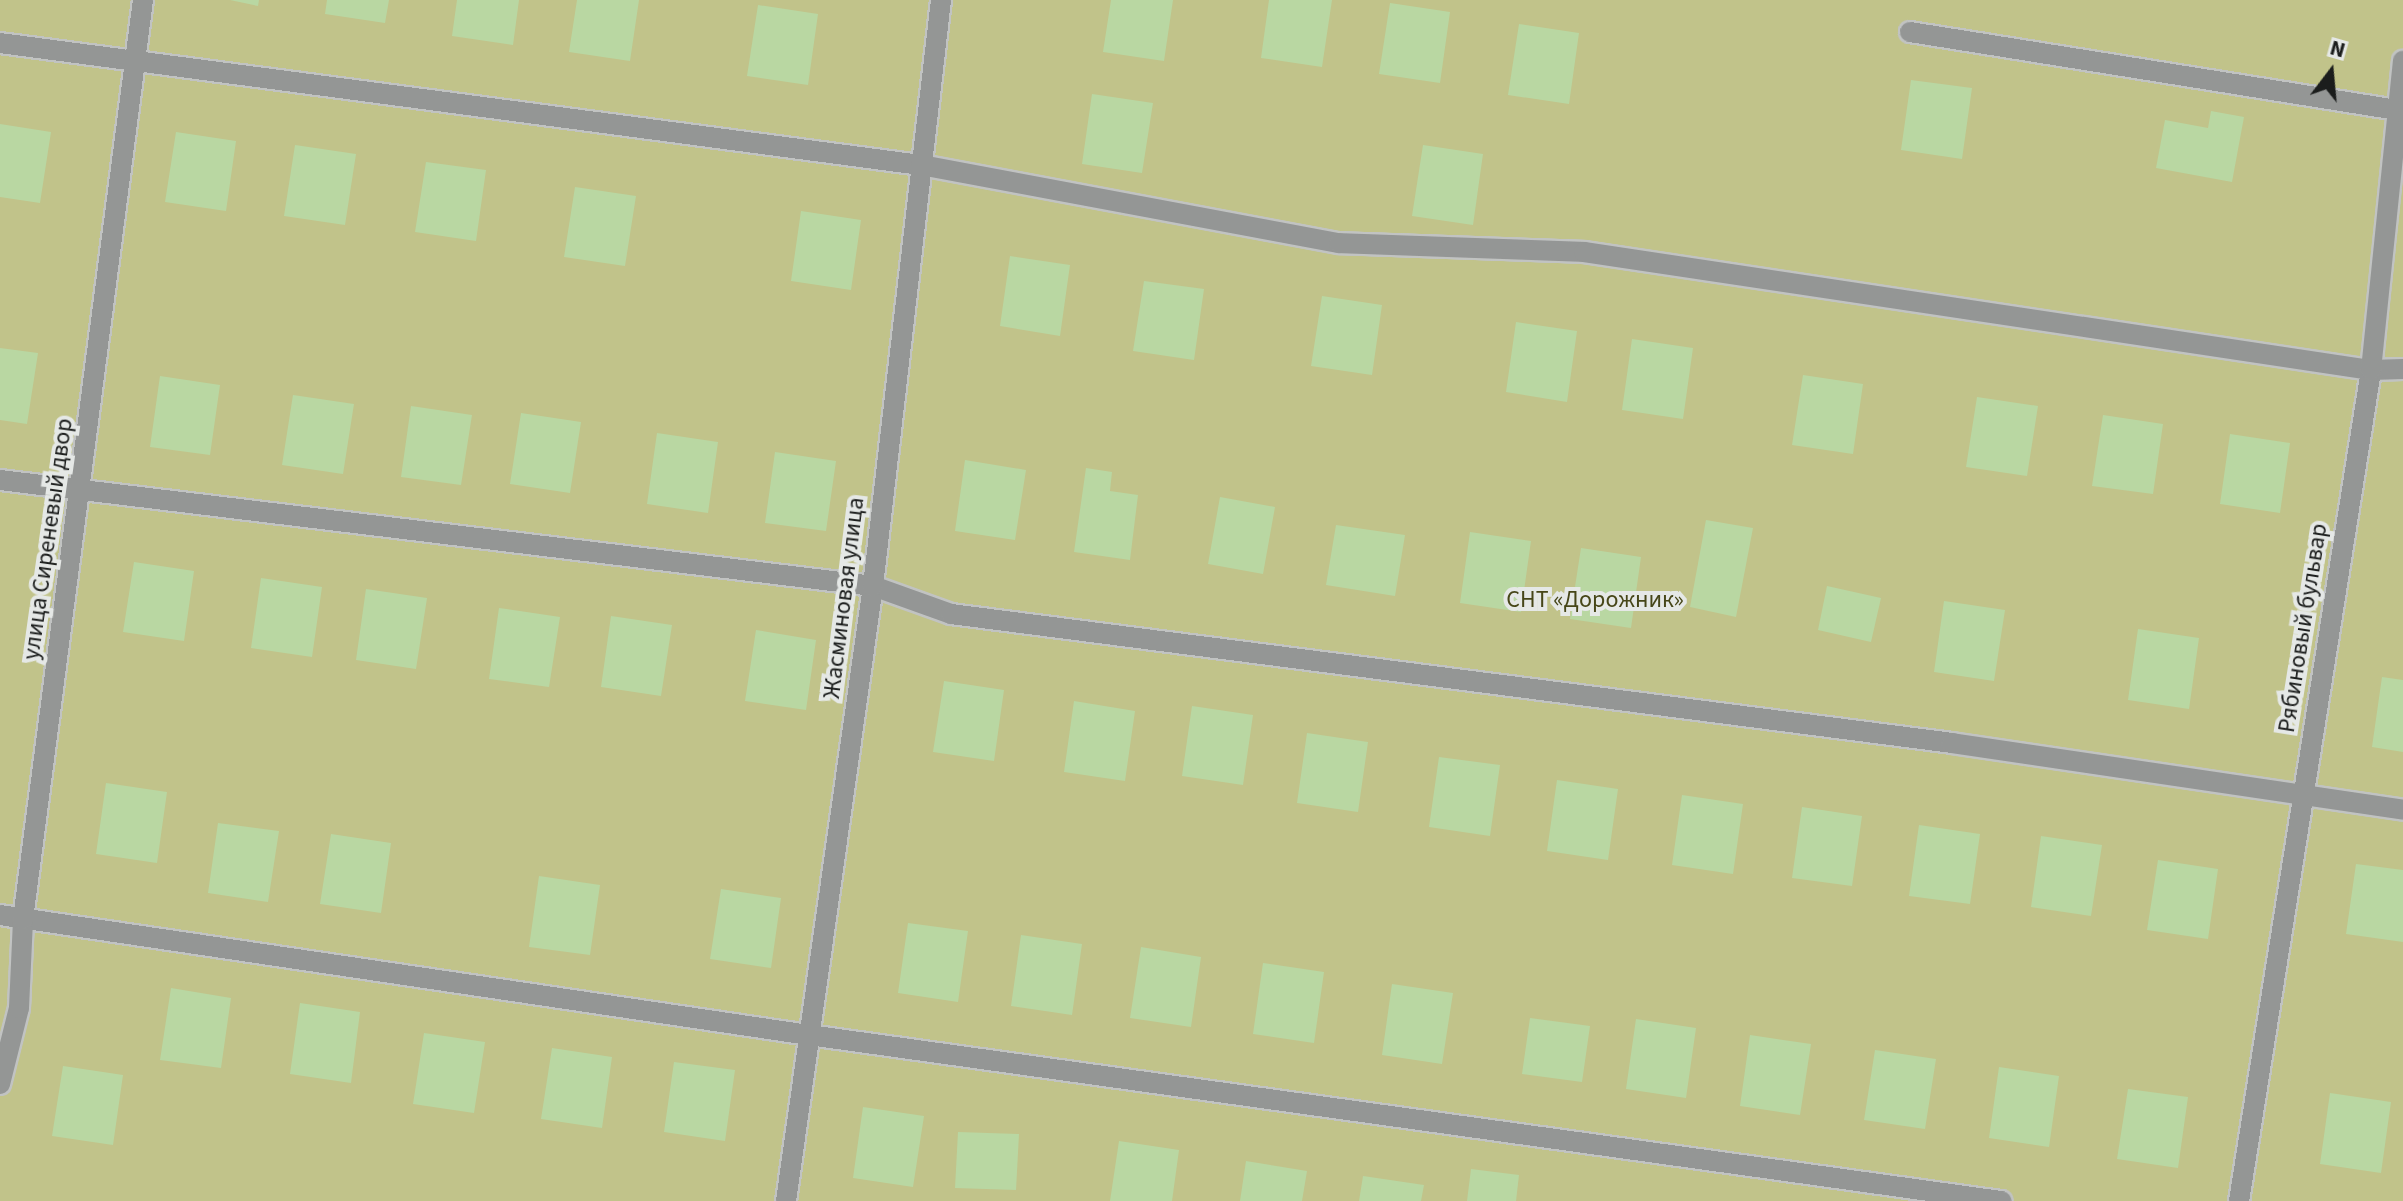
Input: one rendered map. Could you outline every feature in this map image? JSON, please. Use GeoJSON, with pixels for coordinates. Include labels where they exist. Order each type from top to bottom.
{"type":"FeatureCollection","features":[{"type":"Feature","properties":{"kind":"street","name":"улица Сиреневый двор"},"geometry":{"type":"LineString","coordinates":[[0,1084],[19,1008],[23,919],[143,0]]}},
{"type":"Feature","properties":{"kind":"street","name":"Жасминовая улица"},"geometry":{"type":"LineString","coordinates":[[786,1201],[873,586],[941,0]]}},
{"type":"Feature","properties":{"kind":"street"},"geometry":{"type":"LineString","coordinates":[[1910,32],[2398,110]]}},
{"type":"Feature","properties":{"kind":"street"},"geometry":{"type":"LineString","coordinates":[[0,43],[921,165],[1339,243],[1584,252],[2371,370],[2403,369]]}},
{"type":"Feature","properties":{"kind":"street","name":"Рябиновый бульвар"},"geometry":{"type":"LineString","coordinates":[[2239,1201],[2371,370],[2403,61]]}},
{"type":"Feature","properties":{"kind":"street"},"geometry":{"type":"LineString","coordinates":[[0,480],[873,586],[951,614],[1952,743],[2403,810]]}},
{"type":"Feature","properties":{"kind":"street"},"geometry":{"type":"LineString","coordinates":[[0,915],[809,1035],[2001,1201]]}},
{"type":"Feature","properties":{"kind":"green space","name":"СНТ «Дорожник»"},"geometry":{"type":"Polygon","coordinates":[[[0,0],[2403,0],[2403,1201],[0,1201],[0,0]]]}},
{"type":"Feature","properties":{"kind":"building"},"geometry":{"type":"Polygon","coordinates":[[[230,0],[259,0],[258,6],[230,0]]]}},
{"type":"Feature","properties":{"kind":"building"},"geometry":{"type":"Polygon","coordinates":[[[327,0],[389,0],[385,23],[325,14],[327,0]]]}},
{"type":"Feature","properties":{"kind":"building"},"geometry":{"type":"Polygon","coordinates":[[[457,0],[519,0],[513,45],[452,36],[457,0]]]}},
{"type":"Feature","properties":{"kind":"building"},"geometry":{"type":"Polygon","coordinates":[[[577,0],[639,0],[630,61],[569,52],[577,0]]]}},
{"type":"Feature","properties":{"kind":"building"},"geometry":{"type":"Polygon","coordinates":[[[1111,0],[1173,0],[1164,61],[1103,52],[1111,0]]]}},
{"type":"Feature","properties":{"kind":"building"},"geometry":{"type":"Polygon","coordinates":[[[1269,0],[1332,0],[1322,67],[1261,58],[1269,0]]]}},
{"type":"Feature","properties":{"kind":"building"},"geometry":{"type":"Polygon","coordinates":[[[1390,3],[1450,12],[1440,83],[1379,74],[1390,3]]]}},
{"type":"Feature","properties":{"kind":"building"},"geometry":{"type":"Polygon","coordinates":[[[758,5],[818,14],[808,85],[747,76],[758,5]]]}},
{"type":"Feature","properties":{"kind":"building"},"geometry":{"type":"Polygon","coordinates":[[[1519,24],[1579,33],[1569,104],[1508,95],[1519,24]]]}},
{"type":"Feature","properties":{"kind":"building"},"geometry":{"type":"Polygon","coordinates":[[[1911,80],[1972,88],[1962,159],[1901,150],[1911,80]]]}},
{"type":"Feature","properties":{"kind":"building"},"geometry":{"type":"Polygon","coordinates":[[[1092,94],[1153,103],[1142,173],[1082,164],[1092,94]]]}},
{"type":"Feature","properties":{"kind":"building"},"geometry":{"type":"Polygon","coordinates":[[[2211,111],[2244,117],[2232,182],[2156,168],[2165,120],[2208,128],[2211,111]]]}},
{"type":"Feature","properties":{"kind":"building"},"geometry":{"type":"Polygon","coordinates":[[[0,124],[51,132],[40,203],[0,197],[0,124]]]}},
{"type":"Feature","properties":{"kind":"building"},"geometry":{"type":"Polygon","coordinates":[[[176,132],[236,141],[226,211],[165,202],[176,132]]]}},
{"type":"Feature","properties":{"kind":"building"},"geometry":{"type":"Polygon","coordinates":[[[295,145],[356,154],[345,225],[284,216],[295,145]]]}},
{"type":"Feature","properties":{"kind":"building"},"geometry":{"type":"Polygon","coordinates":[[[1423,145],[1483,154],[1473,225],[1412,216],[1423,145]]]}},
{"type":"Feature","properties":{"kind":"building"},"geometry":{"type":"Polygon","coordinates":[[[426,162],[486,170],[476,241],[415,232],[426,162]]]}},
{"type":"Feature","properties":{"kind":"building"},"geometry":{"type":"Polygon","coordinates":[[[575,187],[636,196],[625,266],[564,257],[575,187]]]}},
{"type":"Feature","properties":{"kind":"building"},"geometry":{"type":"Polygon","coordinates":[[[801,211],[861,220],[851,290],[791,281],[801,211]]]}},
{"type":"Feature","properties":{"kind":"building"},"geometry":{"type":"Polygon","coordinates":[[[1010,256],[1070,265],[1060,336],[1000,326],[1010,256]]]}},
{"type":"Feature","properties":{"kind":"building"},"geometry":{"type":"Polygon","coordinates":[[[1144,281],[1204,289],[1194,360],[1133,351],[1144,281]]]}},
{"type":"Feature","properties":{"kind":"building"},"geometry":{"type":"Polygon","coordinates":[[[1322,296],[1382,305],[1372,375],[1311,366],[1322,296]]]}},
{"type":"Feature","properties":{"kind":"building"},"geometry":{"type":"Polygon","coordinates":[[[1516,322],[1577,331],[1567,402],[1506,392],[1516,322]]]}},
{"type":"Feature","properties":{"kind":"building"},"geometry":{"type":"Polygon","coordinates":[[[1632,339],[1693,348],[1683,419],[1622,410],[1632,339]]]}},
{"type":"Feature","properties":{"kind":"building"},"geometry":{"type":"Polygon","coordinates":[[[0,348],[38,353],[27,424],[0,420],[0,348]]]}},
{"type":"Feature","properties":{"kind":"building"},"geometry":{"type":"Polygon","coordinates":[[[1803,375],[1863,384],[1853,454],[1792,445],[1803,375]]]}},
{"type":"Feature","properties":{"kind":"building"},"geometry":{"type":"Polygon","coordinates":[[[160,376],[220,385],[210,455],[150,447],[160,376]]]}},
{"type":"Feature","properties":{"kind":"building"},"geometry":{"type":"Polygon","coordinates":[[[293,395],[354,404],[343,474],[282,465],[293,395]]]}},
{"type":"Feature","properties":{"kind":"building"},"geometry":{"type":"Polygon","coordinates":[[[1977,397],[2038,406],[2027,476],[1966,467],[1977,397]]]}},
{"type":"Feature","properties":{"kind":"building"},"geometry":{"type":"Polygon","coordinates":[[[411,406],[472,415],[461,485],[401,477],[411,406]]]}},
{"type":"Feature","properties":{"kind":"building"},"geometry":{"type":"Polygon","coordinates":[[[521,413],[581,422],[570,493],[510,484],[521,413]]]}},
{"type":"Feature","properties":{"kind":"building"},"geometry":{"type":"Polygon","coordinates":[[[2103,415],[2163,424],[2153,494],[2092,486],[2103,415]]]}},
{"type":"Feature","properties":{"kind":"building"},"geometry":{"type":"Polygon","coordinates":[[[657,433],[718,442],[708,513],[647,504],[657,433]]]}},
{"type":"Feature","properties":{"kind":"building"},"geometry":{"type":"Polygon","coordinates":[[[2230,434],[2290,443],[2280,513],[2220,504],[2230,434]]]}},
{"type":"Feature","properties":{"kind":"building"},"geometry":{"type":"Polygon","coordinates":[[[775,452],[836,461],[826,531],[765,523],[775,452]]]}},
{"type":"Feature","properties":{"kind":"building"},"geometry":{"type":"Polygon","coordinates":[[[965,460],[1026,470],[1015,540],[955,531],[965,460]]]}},
{"type":"Feature","properties":{"kind":"building"},"geometry":{"type":"Polygon","coordinates":[[[1086,468],[1112,472],[1110,491],[1138,495],[1130,560],[1074,552],[1086,468]]]}},
{"type":"Feature","properties":{"kind":"building"},"geometry":{"type":"Polygon","coordinates":[[[1220,497],[1275,507],[1263,574],[1208,564],[1220,497]]]}},
{"type":"Feature","properties":{"kind":"building"},"geometry":{"type":"Polygon","coordinates":[[[1706,520],[1753,528],[1736,617],[1690,607],[1706,520]]]}},
{"type":"Feature","properties":{"kind":"building"},"geometry":{"type":"Polygon","coordinates":[[[1336,525],[1405,535],[1395,596],[1326,585],[1336,525]]]}},
{"type":"Feature","properties":{"kind":"building"},"geometry":{"type":"Polygon","coordinates":[[[1470,532],[1531,541],[1521,612],[1460,603],[1470,532]]]}},
{"type":"Feature","properties":{"kind":"building"},"geometry":{"type":"Polygon","coordinates":[[[1581,548],[1641,557],[1631,628],[1570,619],[1581,548]]]}},
{"type":"Feature","properties":{"kind":"building"},"geometry":{"type":"Polygon","coordinates":[[[134,562],[194,571],[184,641],[123,632],[134,562]]]}},
{"type":"Feature","properties":{"kind":"building"},"geometry":{"type":"Polygon","coordinates":[[[261,578],[322,587],[312,657],[251,648],[261,578]]]}},
{"type":"Feature","properties":{"kind":"building"},"geometry":{"type":"Polygon","coordinates":[[[1827,586],[1881,598],[1871,642],[1818,630],[1827,586]]]}},
{"type":"Feature","properties":{"kind":"building"},"geometry":{"type":"Polygon","coordinates":[[[366,589],[427,598],[416,669],[356,660],[366,589]]]}},
{"type":"Feature","properties":{"kind":"building"},"geometry":{"type":"Polygon","coordinates":[[[1944,601],[2005,610],[1994,681],[1934,672],[1944,601]]]}},
{"type":"Feature","properties":{"kind":"building"},"geometry":{"type":"Polygon","coordinates":[[[499,608],[560,617],[549,687],[489,679],[499,608]]]}},
{"type":"Feature","properties":{"kind":"building"},"geometry":{"type":"Polygon","coordinates":[[[611,616],[672,625],[661,696],[601,687],[611,616]]]}},
{"type":"Feature","properties":{"kind":"building"},"geometry":{"type":"Polygon","coordinates":[[[2138,629],[2199,638],[2189,709],[2128,700],[2138,629]]]}},
{"type":"Feature","properties":{"kind":"building"},"geometry":{"type":"Polygon","coordinates":[[[756,630],[816,640],[806,710],[745,701],[756,630]]]}},
{"type":"Feature","properties":{"kind":"building"},"geometry":{"type":"Polygon","coordinates":[[[2382,677],[2403,680],[2403,752],[2372,747],[2382,677]]]}},
{"type":"Feature","properties":{"kind":"building"},"geometry":{"type":"Polygon","coordinates":[[[944,681],[1004,690],[994,761],[933,752],[944,681]]]}},
{"type":"Feature","properties":{"kind":"building"},"geometry":{"type":"Polygon","coordinates":[[[1074,701],[1135,711],[1125,781],[1064,772],[1074,701]]]}},
{"type":"Feature","properties":{"kind":"building"},"geometry":{"type":"Polygon","coordinates":[[[1192,706],[1253,715],[1243,785],[1182,776],[1192,706]]]}},
{"type":"Feature","properties":{"kind":"building"},"geometry":{"type":"Polygon","coordinates":[[[1307,733],[1368,742],[1358,812],[1297,803],[1307,733]]]}},
{"type":"Feature","properties":{"kind":"building"},"geometry":{"type":"Polygon","coordinates":[[[1439,757],[1500,765],[1490,836],[1429,827],[1439,757]]]}},
{"type":"Feature","properties":{"kind":"building"},"geometry":{"type":"Polygon","coordinates":[[[1557,780],[1618,789],[1608,860],[1547,851],[1557,780]]]}},
{"type":"Feature","properties":{"kind":"building"},"geometry":{"type":"Polygon","coordinates":[[[106,783],[167,792],[157,863],[96,854],[106,783]]]}},
{"type":"Feature","properties":{"kind":"building"},"geometry":{"type":"Polygon","coordinates":[[[1682,795],[1743,804],[1733,874],[1672,865],[1682,795]]]}},
{"type":"Feature","properties":{"kind":"building"},"geometry":{"type":"Polygon","coordinates":[[[1802,807],[1862,816],[1852,886],[1792,878],[1802,807]]]}},
{"type":"Feature","properties":{"kind":"building"},"geometry":{"type":"Polygon","coordinates":[[[218,823],[279,831],[268,902],[208,893],[218,823]]]}},
{"type":"Feature","properties":{"kind":"building"},"geometry":{"type":"Polygon","coordinates":[[[1919,825],[1980,834],[1970,904],[1909,896],[1919,825]]]}},
{"type":"Feature","properties":{"kind":"building"},"geometry":{"type":"Polygon","coordinates":[[[331,834],[391,843],[381,913],[320,904],[331,834]]]}},
{"type":"Feature","properties":{"kind":"building"},"geometry":{"type":"Polygon","coordinates":[[[2041,836],[2102,845],[2091,916],[2031,907],[2041,836]]]}},
{"type":"Feature","properties":{"kind":"building"},"geometry":{"type":"Polygon","coordinates":[[[2158,860],[2218,869],[2208,939],[2147,930],[2158,860]]]}},
{"type":"Feature","properties":{"kind":"building"},"geometry":{"type":"Polygon","coordinates":[[[2356,864],[2403,870],[2403,942],[2346,934],[2356,864]]]}},
{"type":"Feature","properties":{"kind":"building"},"geometry":{"type":"Polygon","coordinates":[[[539,876],[600,885],[590,955],[529,947],[539,876]]]}},
{"type":"Feature","properties":{"kind":"building"},"geometry":{"type":"Polygon","coordinates":[[[721,889],[781,898],[771,968],[710,959],[721,889]]]}},
{"type":"Feature","properties":{"kind":"building"},"geometry":{"type":"Polygon","coordinates":[[[908,923],[968,931],[958,1002],[898,993],[908,923]]]}},
{"type":"Feature","properties":{"kind":"building"},"geometry":{"type":"Polygon","coordinates":[[[1021,935],[1082,944],[1072,1015],[1011,1006],[1021,935]]]}},
{"type":"Feature","properties":{"kind":"building"},"geometry":{"type":"Polygon","coordinates":[[[1141,947],[1201,957],[1191,1027],[1130,1018],[1141,947]]]}},
{"type":"Feature","properties":{"kind":"building"},"geometry":{"type":"Polygon","coordinates":[[[1263,963],[1324,972],[1314,1043],[1253,1034],[1263,963]]]}},
{"type":"Feature","properties":{"kind":"building"},"geometry":{"type":"Polygon","coordinates":[[[1392,984],[1453,993],[1442,1064],[1382,1055],[1392,984]]]}},
{"type":"Feature","properties":{"kind":"building"},"geometry":{"type":"Polygon","coordinates":[[[171,988],[231,998],[221,1068],[160,1060],[171,988]]]}},
{"type":"Feature","properties":{"kind":"building"},"geometry":{"type":"Polygon","coordinates":[[[300,1003],[360,1012],[351,1083],[290,1074],[300,1003]]]}},
{"type":"Feature","properties":{"kind":"building"},"geometry":{"type":"Polygon","coordinates":[[[1530,1018],[1590,1026],[1582,1082],[1522,1074],[1530,1018]]]}},
{"type":"Feature","properties":{"kind":"building"},"geometry":{"type":"Polygon","coordinates":[[[1636,1019],[1696,1028],[1686,1098],[1626,1089],[1636,1019]]]}},
{"type":"Feature","properties":{"kind":"building"},"geometry":{"type":"Polygon","coordinates":[[[424,1033],[485,1042],[474,1113],[413,1104],[424,1033]]]}},
{"type":"Feature","properties":{"kind":"building"},"geometry":{"type":"Polygon","coordinates":[[[1750,1035],[1811,1044],[1800,1115],[1740,1106],[1750,1035]]]}},
{"type":"Feature","properties":{"kind":"building"},"geometry":{"type":"Polygon","coordinates":[[[552,1048],[612,1057],[602,1128],[541,1119],[552,1048]]]}},
{"type":"Feature","properties":{"kind":"building"},"geometry":{"type":"Polygon","coordinates":[[[1875,1050],[1936,1059],[1925,1129],[1864,1120],[1875,1050]]]}},
{"type":"Feature","properties":{"kind":"building"},"geometry":{"type":"Polygon","coordinates":[[[674,1062],[735,1070],[725,1141],[664,1132],[674,1062]]]}},
{"type":"Feature","properties":{"kind":"building"},"geometry":{"type":"Polygon","coordinates":[[[63,1066],[123,1075],[113,1145],[52,1136],[63,1066]]]}},
{"type":"Feature","properties":{"kind":"building"},"geometry":{"type":"Polygon","coordinates":[[[1999,1067],[2059,1076],[2049,1147],[1989,1138],[1999,1067]]]}},
{"type":"Feature","properties":{"kind":"building"},"geometry":{"type":"Polygon","coordinates":[[[2128,1089],[2188,1097],[2178,1168],[2117,1159],[2128,1089]]]}},
{"type":"Feature","properties":{"kind":"building"},"geometry":{"type":"Polygon","coordinates":[[[2330,1093],[2391,1102],[2381,1173],[2320,1164],[2330,1093]]]}},
{"type":"Feature","properties":{"kind":"building"},"geometry":{"type":"Polygon","coordinates":[[[863,1107],[924,1116],[913,1187],[853,1178],[863,1107]]]}},
{"type":"Feature","properties":{"kind":"building"},"geometry":{"type":"Polygon","coordinates":[[[958,1132],[1019,1134],[1016,1190],[955,1188],[958,1132]]]}},
{"type":"Feature","properties":{"kind":"building"},"geometry":{"type":"Polygon","coordinates":[[[1119,1141],[1179,1150],[1172,1201],[1110,1201],[1119,1141]]]}},
{"type":"Feature","properties":{"kind":"building"},"geometry":{"type":"Polygon","coordinates":[[[1246,1161],[1307,1171],[1302,1201],[1240,1201],[1246,1161]]]}},
{"type":"Feature","properties":{"kind":"building"},"geometry":{"type":"Polygon","coordinates":[[[1471,1169],[1519,1175],[1516,1201],[1467,1201],[1471,1169]]]}},
{"type":"Feature","properties":{"kind":"building"},"geometry":{"type":"Polygon","coordinates":[[[1363,1176],[1424,1185],[1421,1201],[1359,1201],[1363,1176]]]}}]}
